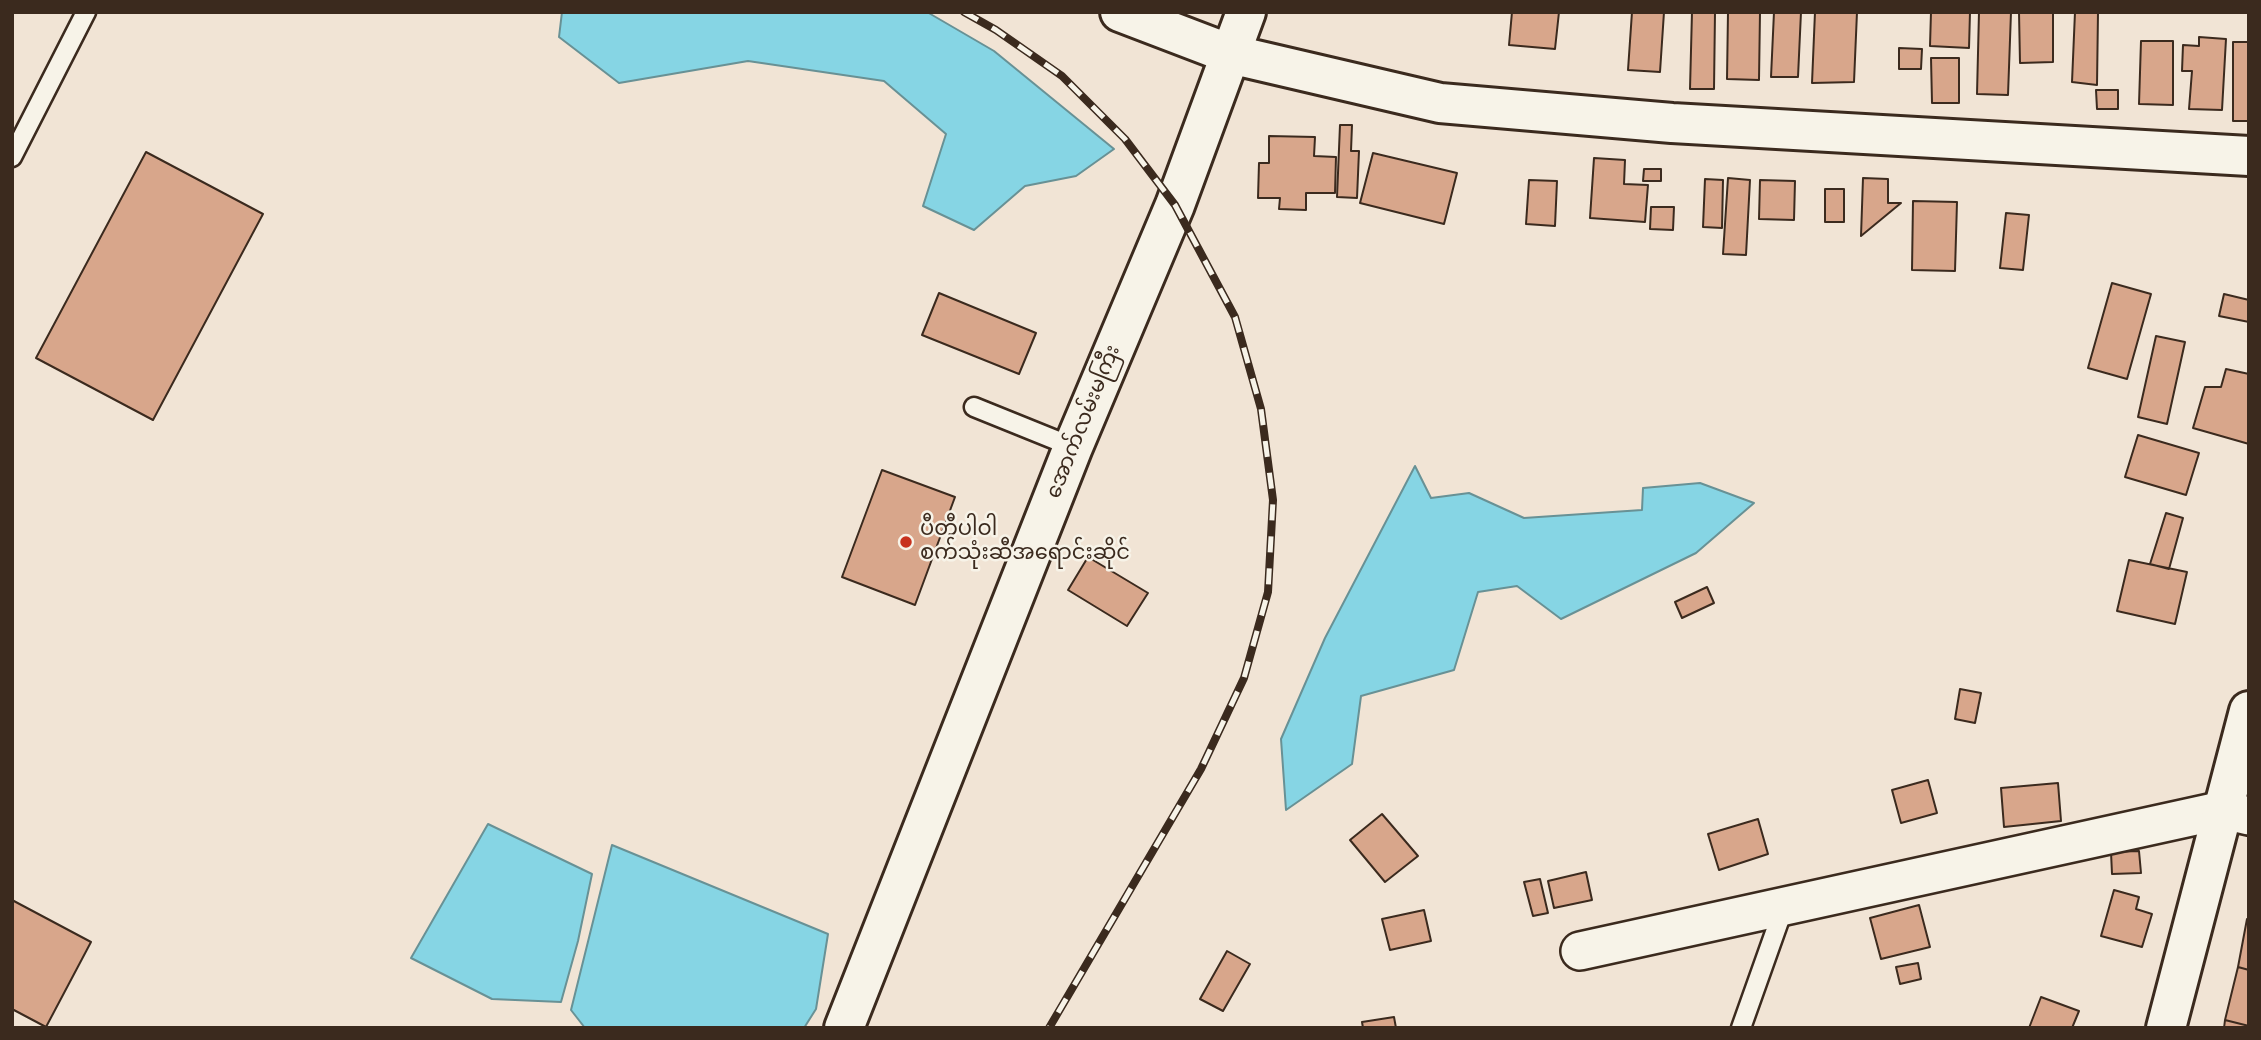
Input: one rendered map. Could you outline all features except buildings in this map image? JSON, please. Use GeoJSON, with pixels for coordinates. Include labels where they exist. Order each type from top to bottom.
{"type":"FeatureCollection","features":[{"type":"Feature","properties":{"kind":"main road"},"geometry":{"type":"LineString","coordinates":[[1120,12],[1230,54],[1440,103],[1672,123],[2249,156]]}},
{"type":"Feature","properties":{"kind":"main road","name":"အောက်လမ်းမကြီး"},"geometry":{"type":"LineString","coordinates":[[845,1028],[1073,447],[1175,205],[1246,12]]}},
{"type":"Feature","properties":{"kind":"main road"},"geometry":{"type":"LineString","coordinates":[[2166,1028],[2236,813],[2249,711]]}},
{"type":"Feature","properties":{"kind":"street"},"geometry":{"type":"LineString","coordinates":[[1580,951],[2236,813]]}},
{"type":"Feature","properties":{"kind":"lane"},"geometry":{"type":"LineString","coordinates":[[12,157],[86,12]]}},
{"type":"Feature","properties":{"kind":"lane"},"geometry":{"type":"LineString","coordinates":[[974,407],[1073,447]]}},
{"type":"Feature","properties":{"kind":"lane"},"geometry":{"type":"LineString","coordinates":[[1741,1028],[1784,908]]}},
{"type":"Feature","properties":{"kind":"water"},"geometry":{"type":"Polygon","coordinates":[[[562,12],[927,12],[994,51],[1114,149],[1076,176],[1025,186],[974,230],[923,206],[946,134],[884,81],[748,61],[619,83],[559,37],[562,12]]]}},
{"type":"Feature","properties":{"kind":"water"},"geometry":{"type":"Polygon","coordinates":[[[1415,466],[1431,498],[1469,493],[1524,518],[1642,510],[1643,488],[1700,483],[1754,503],[1696,553],[1561,619],[1517,586],[1478,592],[1454,670],[1361,696],[1352,764],[1286,810],[1281,739],[1325,638],[1415,466]]]}},
{"type":"Feature","properties":{"kind":"water"},"geometry":{"type":"Polygon","coordinates":[[[488,824],[592,874],[578,941],[561,1002],[492,999],[411,958],[488,824]]]}},
{"type":"Feature","properties":{"kind":"water"},"geometry":{"type":"Polygon","coordinates":[[[612,845],[828,934],[816,1009],[804,1028],[585,1028],[571,1010],[612,845]]]}},
{"type":"Feature","properties":{"kind":"railway"},"geometry":{"type":"LineString","coordinates":[[964,12],[996,30],[1062,76],[1125,139],[1175,205],[1235,317],[1261,409],[1273,500],[1268,592],[1244,678],[1201,769],[1049,1028]]}},
{"type":"Feature","properties":{"kind":"place","name":"ပီတီပါဝါ စက်သုံးဆီအရောင်းဆိုင်"},"geometry":{"type":"Point","coordinates":[906,542]}}]}
